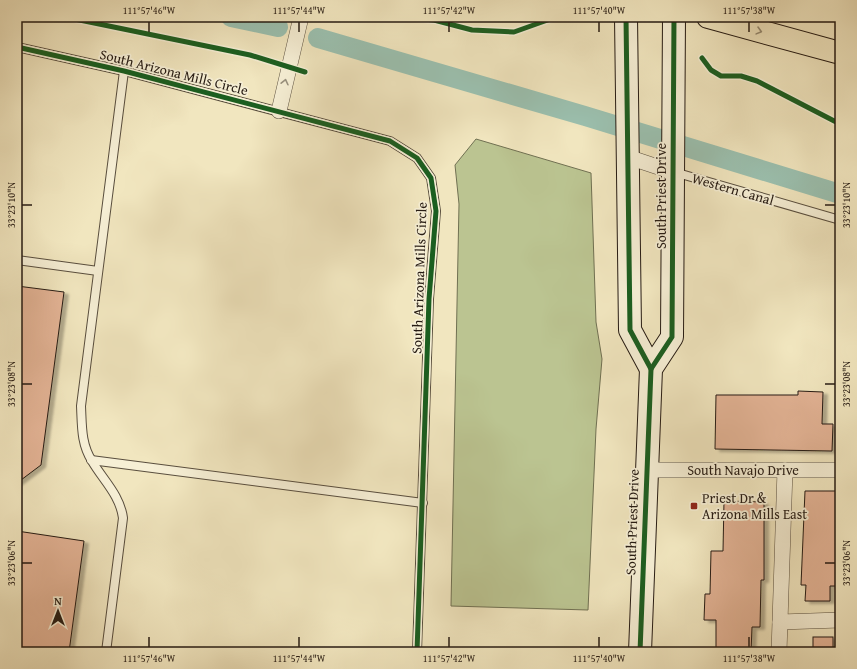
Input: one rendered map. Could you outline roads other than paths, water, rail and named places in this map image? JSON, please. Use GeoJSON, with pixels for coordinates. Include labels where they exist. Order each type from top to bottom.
{"type":"FeatureCollection","features":[{"type":"Feature","properties":{"kind":"highway"},"geometry":{"type":"LineString","coordinates":[[708,17],[840,53]]}},
{"type":"Feature","properties":{"kind":"main road"},"geometry":{"type":"LineString","coordinates":[[626,17],[630,330],[651,368]]}},
{"type":"Feature","properties":{"kind":"main road","name":"South Priest Drive"},"geometry":{"type":"LineString","coordinates":[[640,652],[651,368],[672,337],[674,17]]}},
{"type":"Feature","properties":{"kind":"street"},"geometry":{"type":"LineString","coordinates":[[279,111],[301,17]]}},
{"type":"Feature","properties":{"kind":"street","name":"Western Canal"},"geometry":{"type":"LineString","coordinates":[[628,153],[673,167]]}},
{"type":"Feature","properties":{"kind":"street","name":"South Navajo Drive"},"geometry":{"type":"LineString","coordinates":[[646,470],[840,470]]}},
{"type":"Feature","properties":{"kind":"street"},"geometry":{"type":"LineString","coordinates":[[779,652],[785,470]]}},
{"type":"Feature","properties":{"kind":"street"},"geometry":{"type":"LineString","coordinates":[[780,622],[840,620]]}},
{"type":"Feature","properties":{"kind":"lane","name":"South Arizona Mills Circle"},"geometry":{"type":"LineString","coordinates":[[17,47],[124,71],[390,141],[417,158],[431,178],[436,211],[430,299],[417,652]]}},
{"type":"Feature","properties":{"kind":"lane"},"geometry":{"type":"LineString","coordinates":[[106,652],[123,518],[122,510],[114,492],[91,460],[82,436],[81,406],[124,71]]}},
{"type":"Feature","properties":{"kind":"lane","name":"Western Canal"},"geometry":{"type":"LineString","coordinates":[[673,167],[840,220]]}},
{"type":"Feature","properties":{"kind":"lane"},"geometry":{"type":"LineString","coordinates":[[17,260],[98,271]]}},
{"type":"Feature","properties":{"kind":"lane"},"geometry":{"type":"LineString","coordinates":[[91,460],[423,503]]}},
{"type":"Feature","properties":{"kind":"waterway"},"geometry":{"type":"LineString","coordinates":[[231,17],[278,27]]}},
{"type":"Feature","properties":{"kind":"waterway"},"geometry":{"type":"LineString","coordinates":[[318,38],[585,116],[840,194]]}},
{"type":"Feature","properties":{"kind":"place","name":"Priest Dr & Arizona Mills East"},"geometry":{"type":"Point","coordinates":[694,506]}}]}
